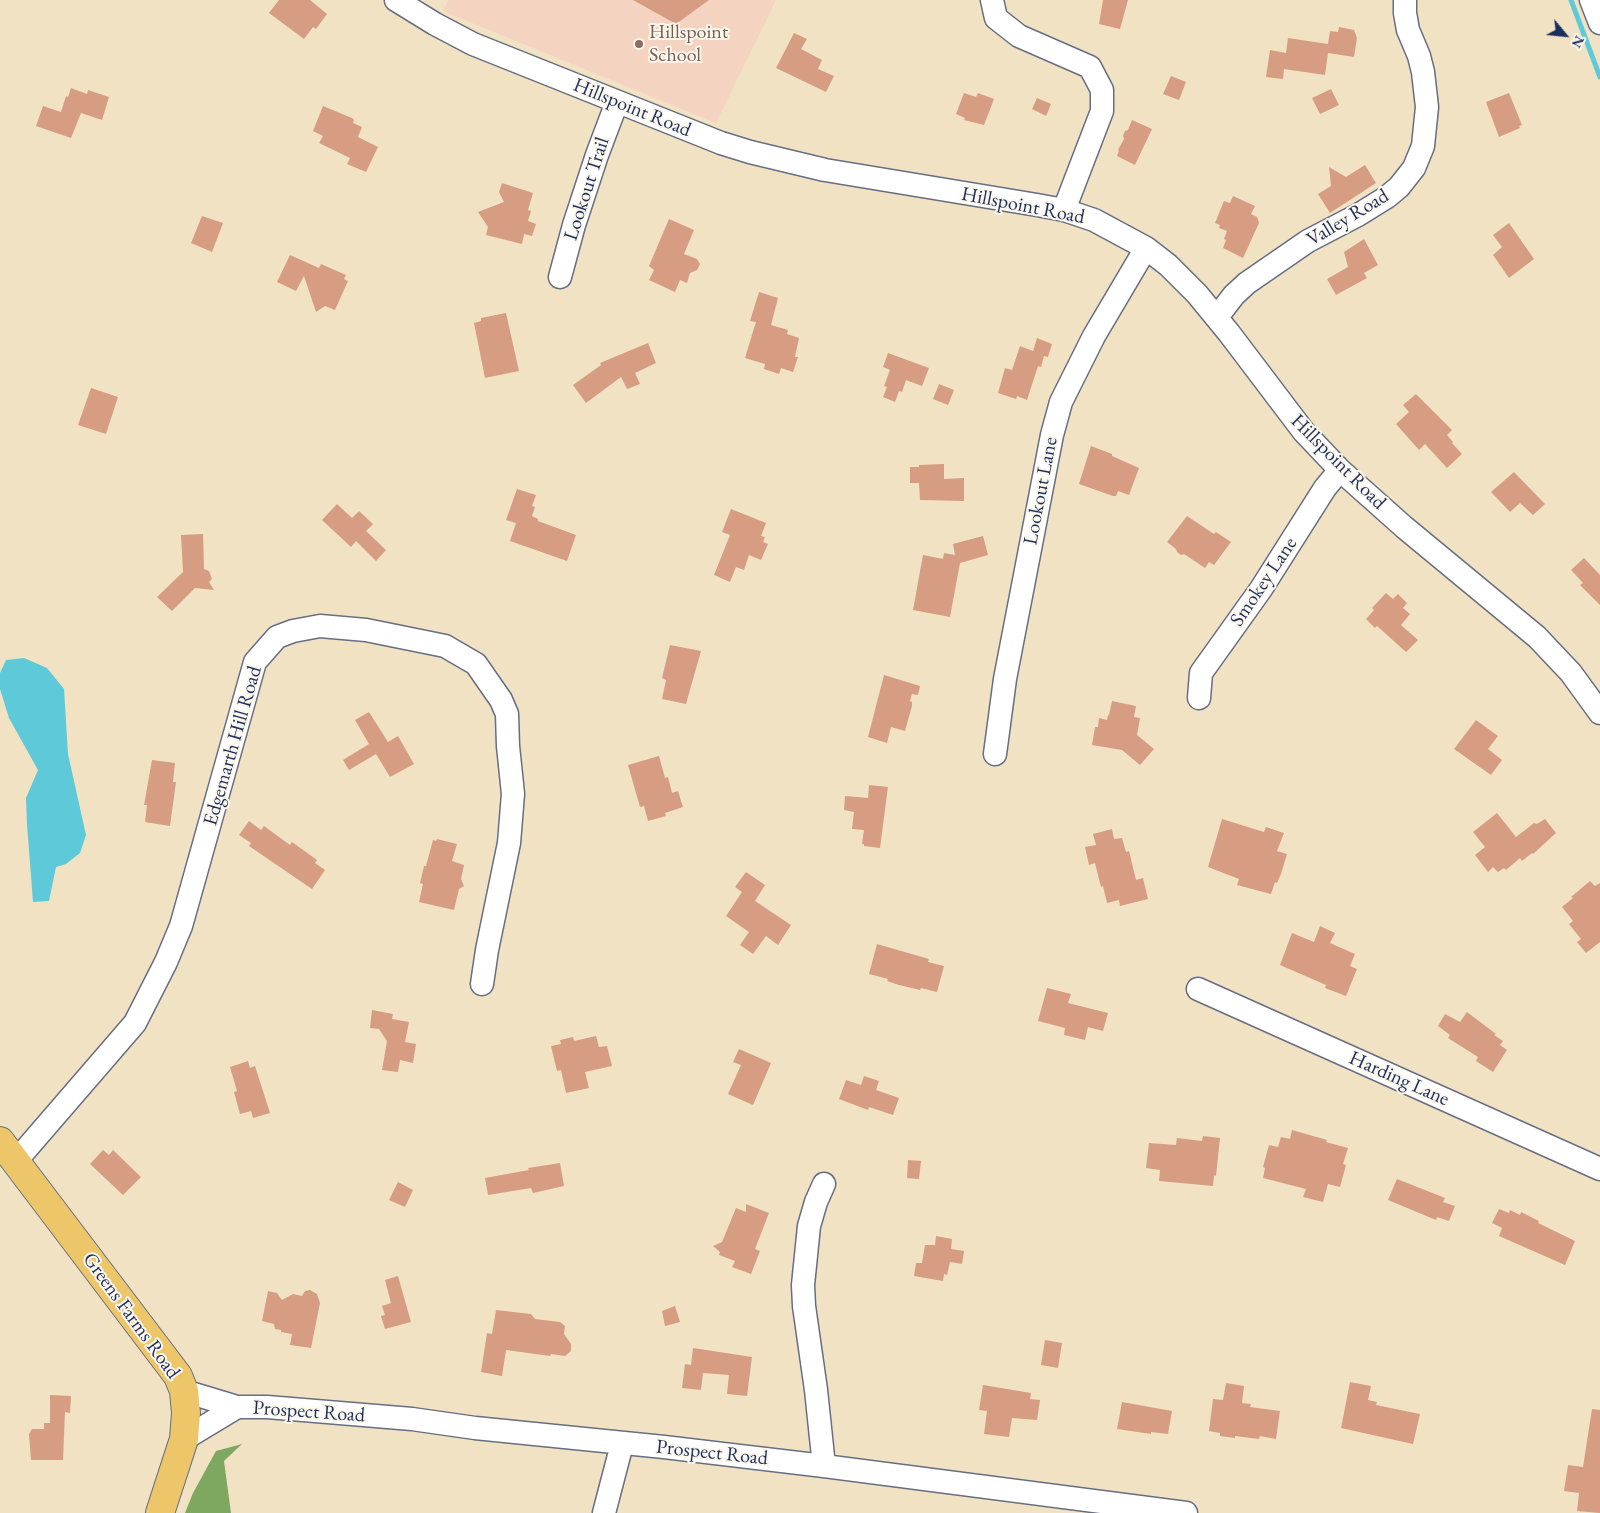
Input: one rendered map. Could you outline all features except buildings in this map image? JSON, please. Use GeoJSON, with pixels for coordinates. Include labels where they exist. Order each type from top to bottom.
{"type":"FeatureCollection","features":[{"type":"Feature","properties":{"kind":"main road","name":"Greens Farms Road"},"geometry":{"type":"LineString","coordinates":[[8,1152],[178,1376],[184,1391],[186,1413],[184,1439],[160,1513]]}},
{"type":"Feature","properties":{"kind":"street","name":"Hillspoint Road"},"geometry":{"type":"LineString","coordinates":[[396,0],[473,44],[721,143],[825,170],[1064,210],[1094,220],[1146,248],[1184,280],[1217,318],[1299,425],[1340,470],[1404,527],[1537,637],[1571,673],[1600,713]]}},
{"type":"Feature","properties":{"kind":"street"},"geometry":{"type":"LineString","coordinates":[[992,0],[996,18],[1019,36],[1090,67],[1102,90],[1102,111],[1064,210]]}},
{"type":"Feature","properties":{"kind":"street","name":"Valley Road"},"geometry":{"type":"LineString","coordinates":[[1217,318],[1234,294],[1247,283],[1308,241],[1358,215],[1387,197],[1399,187],[1414,168],[1423,146],[1427,107],[1423,72],[1419,56],[1408,30],[1405,0]]}},
{"type":"Feature","properties":{"kind":"street"},"geometry":{"type":"LineString","coordinates":[[1591,0],[1600,23]]}},
{"type":"Feature","properties":{"kind":"street","name":"Lookout Trail"},"geometry":{"type":"LineString","coordinates":[[560,277],[574,225],[617,102]]}},
{"type":"Feature","properties":{"kind":"street","name":"Lookout Lane"},"geometry":{"type":"LineString","coordinates":[[995,754],[1005,679],[1052,435],[1061,402],[1090,344],[1146,248]]}},
{"type":"Feature","properties":{"kind":"street","name":"Smokey Lane"},"geometry":{"type":"LineString","coordinates":[[1199,698],[1201,674],[1261,590],[1325,488],[1340,470]]}},
{"type":"Feature","properties":{"kind":"street","name":"Edgemarth Hill Road"},"geometry":{"type":"LineString","coordinates":[[8,1152],[135,1023],[166,962],[181,926],[255,662],[277,637],[293,630],[320,626],[366,630],[445,646],[476,664],[502,700],[507,714],[512,804],[509,843],[482,984]]}},
{"type":"Feature","properties":{"kind":"street","name":"Harding Lane"},"geometry":{"type":"LineString","coordinates":[[1198,989],[1600,1169]]}},
{"type":"Feature","properties":{"kind":"street"},"geometry":{"type":"LineString","coordinates":[[824,1184],[816,1202],[810,1226],[803,1286],[824,1466]]}},
{"type":"Feature","properties":{"kind":"street","name":"Prospect Road"},"geometry":{"type":"LineString","coordinates":[[184,1391],[237,1407],[266,1407],[412,1419],[824,1466],[1186,1513]]}},
{"type":"Feature","properties":{"kind":"street","name":"Prospect Road"},"geometry":{"type":"LineString","coordinates":[[184,1439],[237,1407]]}},
{"type":"Feature","properties":{"kind":"street"},"geometry":{"type":"LineString","coordinates":[[604,1513],[622,1444]]}},
{"type":"Feature","properties":{"kind":"shaded area","name":"Hillspoint School"},"geometry":{"type":"Polygon","coordinates":[[[449,0],[776,0],[716,123],[443,11],[449,0]]]}},
{"type":"Feature","properties":{"kind":"green space"},"geometry":{"type":"Polygon","coordinates":[[[242,1444],[224,1461],[231,1513],[185,1513],[193,1493],[216,1451],[242,1444]]]}},
{"type":"Feature","properties":{"kind":"water"},"geometry":{"type":"Polygon","coordinates":[[[24,658],[47,668],[64,689],[68,754],[86,835],[80,853],[66,864],[56,867],[49,901],[33,902],[26,798],[38,770],[9,718],[0,689],[0,673],[6,660],[24,658]]]}},
{"type":"Feature","properties":{"kind":"waterway"},"geometry":{"type":"LineString","coordinates":[[1571,0],[1600,77]]}},
{"type":"Feature","properties":{"kind":"place","name":"Hillspoint School"},"geometry":{"type":"Point","coordinates":[639,44]}}]}
